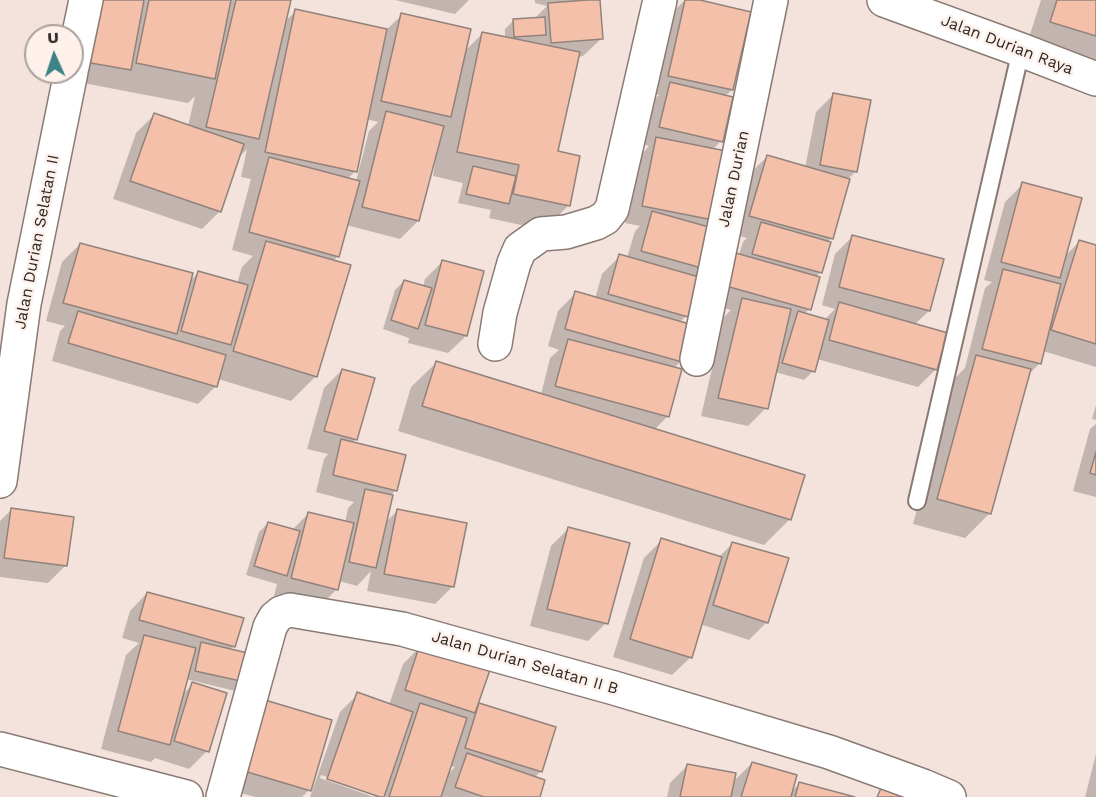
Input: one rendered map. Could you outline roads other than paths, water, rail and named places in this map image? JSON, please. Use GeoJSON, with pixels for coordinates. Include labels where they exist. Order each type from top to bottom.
{"type":"FeatureCollection","features":[{"type":"Feature","properties":{"kind":"street"},"geometry":{"type":"LineString","coordinates":[[81,24],[86,0]]}},
{"type":"Feature","properties":{"kind":"street"},"geometry":{"type":"LineString","coordinates":[[495,344],[500,313],[513,263],[520,249],[541,234],[566,232],[596,223],[605,218],[612,209],[660,0]]}},
{"type":"Feature","properties":{"kind":"street","name":"Jalan Durian"},"geometry":{"type":"LineString","coordinates":[[697,359],[771,0]]}},
{"type":"Feature","properties":{"kind":"street","name":"Jalan Durian Raya"},"geometry":{"type":"LineString","coordinates":[[884,0],[1096,79]]}},
{"type":"Feature","properties":{"kind":"street","name":"Jalan Durian Selatan II"},"geometry":{"type":"LineString","coordinates":[[0,481],[4,412],[69,84]]}},
{"type":"Feature","properties":{"kind":"street","name":"Jalan Durian Selatan II B"},"geometry":{"type":"LineString","coordinates":[[224,797],[270,627],[275,618],[290,610],[402,629],[615,688],[829,752],[949,797]]}},
{"type":"Feature","properties":{"kind":"street"},"geometry":{"type":"LineString","coordinates":[[0,749],[186,797]]}},
{"type":"Feature","properties":{"kind":"lane"},"geometry":{"type":"LineString","coordinates":[[917,501],[1021,50]]}}]}
